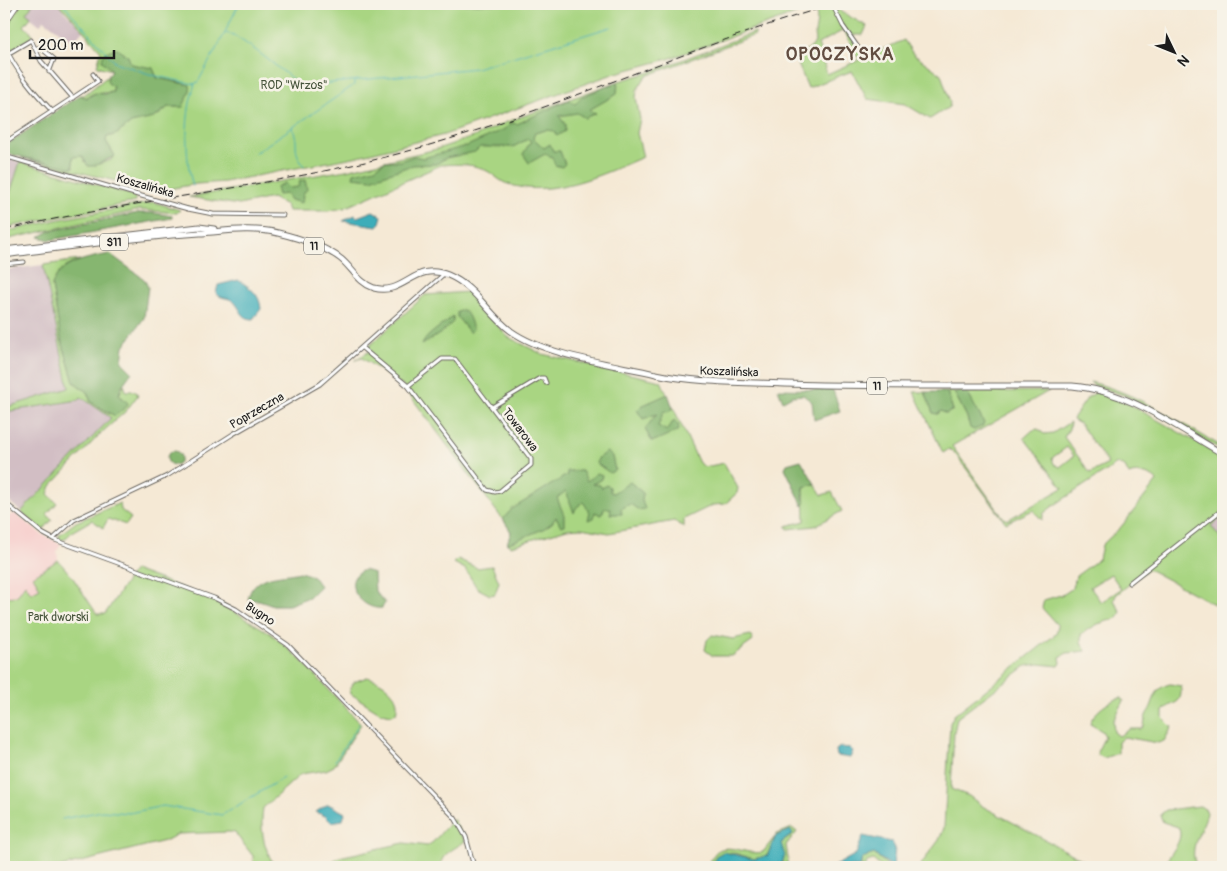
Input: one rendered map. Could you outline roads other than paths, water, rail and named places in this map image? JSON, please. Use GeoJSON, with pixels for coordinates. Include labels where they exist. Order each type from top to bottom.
{"type":"FeatureCollection","features":[{"type":"Feature","properties":{"kind":"highway","name":"11"},"geometry":{"type":"LineString","coordinates":[[199,227],[224,231],[261,230],[304,242],[335,255],[358,278],[378,288],[394,288],[427,271],[444,274]]}},
{"type":"Feature","properties":{"kind":"highway","name":"S11"},"geometry":{"type":"LineString","coordinates":[[4,250],[199,227]]}},
{"type":"Feature","properties":{"kind":"highway","name":"S11"},"geometry":{"type":"LineString","coordinates":[[4,255],[178,234],[224,231]]}},
{"type":"Feature","properties":{"kind":"highway","name":"Koszalińska"},"geometry":{"type":"LineString","coordinates":[[444,274],[467,286],[501,322],[529,341],[557,351],[681,379],[846,386],[1084,386],[1116,394],[1223,454]]}},
{"type":"Feature","properties":{"kind":"main road"},"geometry":{"type":"LineString","coordinates":[[4,25],[6,18],[18,4]]}},
{"type":"Feature","properties":{"kind":"street"},"geometry":{"type":"LineString","coordinates":[[832,4],[839,19],[864,56]]}},
{"type":"Feature","properties":{"kind":"street"},"geometry":{"type":"LineString","coordinates":[[6,54],[32,40],[49,72],[73,98]]}},
{"type":"Feature","properties":{"kind":"street"},"geometry":{"type":"LineString","coordinates":[[4,44],[6,54],[26,84],[52,112]]}},
{"type":"Feature","properties":{"kind":"street"},"geometry":{"type":"LineString","coordinates":[[35,48],[40,48],[54,59],[49,72]]}},
{"type":"Feature","properties":{"kind":"street"},"geometry":{"type":"LineString","coordinates":[[4,143],[98,81],[93,74]]}},
{"type":"Feature","properties":{"kind":"street","name":"Koszalińska"},"geometry":{"type":"LineString","coordinates":[[4,156],[188,209],[213,214],[283,215]]}},
{"type":"Feature","properties":{"kind":"street"},"geometry":{"type":"LineString","coordinates":[[4,264],[24,262]]}},
{"type":"Feature","properties":{"kind":"street","name":"Poprzeczna"},"geometry":{"type":"LineString","coordinates":[[53,539],[78,518],[167,476],[310,390],[362,348],[444,274]]}},
{"type":"Feature","properties":{"kind":"street"},"geometry":{"type":"LineString","coordinates":[[362,348],[408,386]]}},
{"type":"Feature","properties":{"kind":"street","name":"Towarowa"},"geometry":{"type":"LineString","coordinates":[[450,358],[458,363],[492,406],[531,459],[532,464],[500,490],[492,492],[484,486],[408,386],[442,359],[450,358]]}},
{"type":"Feature","properties":{"kind":"street","name":"Towarowa"},"geometry":{"type":"LineString","coordinates":[[492,406],[540,378],[544,378],[546,383]]}},
{"type":"Feature","properties":{"kind":"street","name":"Bugno"},"geometry":{"type":"LineString","coordinates":[[4,502],[42,533],[53,539],[214,598],[271,632],[298,655],[455,818],[466,837],[474,867]]}},
{"type":"Feature","properties":{"kind":"street"},"geometry":{"type":"LineString","coordinates":[[1129,582],[1223,509]]}},
{"type":"Feature","properties":{"kind":"water"},"geometry":{"type":"Polygon","coordinates":[[[373,211],[382,216],[377,226],[343,221],[355,215],[357,217],[373,211]]]}},
{"type":"Feature","properties":{"kind":"water"},"geometry":{"type":"Polygon","coordinates":[[[238,280],[250,288],[259,299],[261,309],[253,319],[246,317],[233,301],[216,293],[218,285],[238,280]]]}},
{"type":"Feature","properties":{"kind":"water"},"geometry":{"type":"Polygon","coordinates":[[[840,747],[850,748],[853,751],[850,758],[837,756],[836,750],[840,747]]]}},
{"type":"Feature","properties":{"kind":"water"},"geometry":{"type":"Polygon","coordinates":[[[328,804],[345,813],[343,820],[331,822],[325,816],[316,812],[328,804]]]}},
{"type":"Feature","properties":{"kind":"water"},"geometry":{"type":"Polygon","coordinates":[[[791,830],[793,834],[781,843],[785,856],[780,867],[712,867],[716,856],[723,852],[754,859],[767,856],[776,836],[791,830]]]}},
{"type":"Feature","properties":{"kind":"water"},"geometry":{"type":"Polygon","coordinates":[[[863,836],[892,842],[895,848],[893,867],[874,854],[862,858],[860,867],[833,867],[856,854],[863,836]]]}},
{"type":"Feature","properties":{"kind":"waterway"},"geometry":{"type":"LineString","coordinates":[[63,4],[115,62],[152,75],[194,84],[198,82],[225,33],[241,40],[302,86],[476,68],[611,27]]}},
{"type":"Feature","properties":{"kind":"waterway"},"geometry":{"type":"LineString","coordinates":[[225,32],[239,4]]}},
{"type":"Feature","properties":{"kind":"waterway"},"geometry":{"type":"LineString","coordinates":[[255,153],[354,85],[354,81]]}},
{"type":"Feature","properties":{"kind":"waterway"},"geometry":{"type":"LineString","coordinates":[[193,186],[188,162],[187,135],[189,107],[195,84]]}},
{"type":"Feature","properties":{"kind":"waterway"},"geometry":{"type":"LineString","coordinates":[[292,128],[296,138],[297,155],[304,166]]}},
{"type":"Feature","properties":{"kind":"waterway"},"geometry":{"type":"LineString","coordinates":[[335,761],[359,724]]}},
{"type":"Feature","properties":{"kind":"waterway"},"geometry":{"type":"LineString","coordinates":[[62,819],[102,811],[129,813],[163,806],[222,815],[283,778]]}},
{"type":"Feature","properties":{"kind":"railway"},"geometry":{"type":"LineString","coordinates":[[4,230],[106,209],[311,174],[412,150],[519,116],[729,38],[835,4]]}},
{"type":"Feature","properties":{"kind":"district","name":"OPOCZYSKA"},"geometry":{"type":"Point","coordinates":[840,54]}},
{"type":"Feature","properties":{"kind":"park label","name":"ROD \"Wrzos\""},"geometry":{"type":"Point","coordinates":[294,85]}},
{"type":"Feature","properties":{"kind":"park label","name":"Park dworski"},"geometry":{"type":"Point","coordinates":[58,617]}}]}
